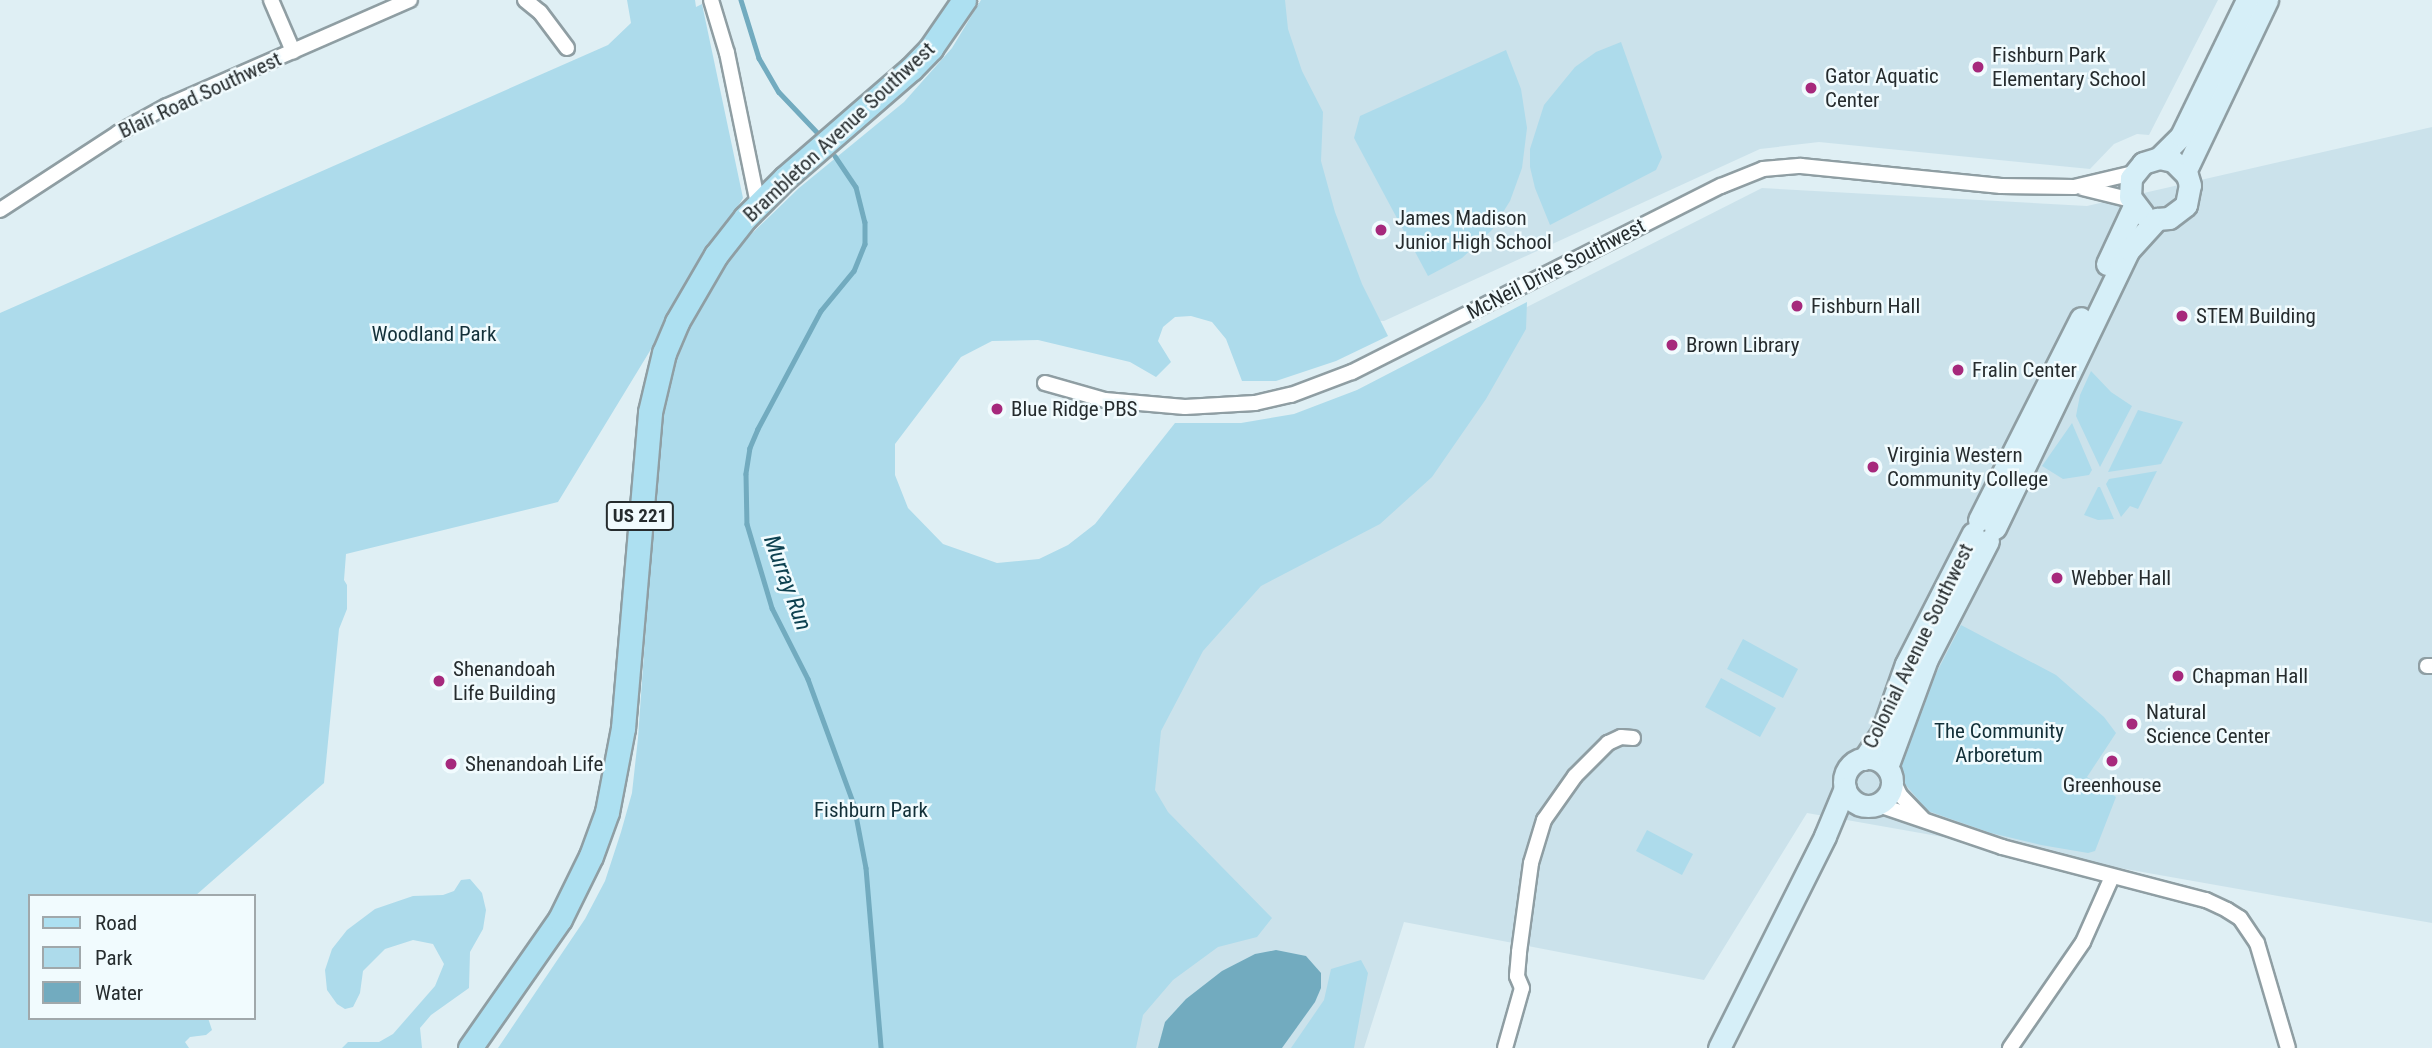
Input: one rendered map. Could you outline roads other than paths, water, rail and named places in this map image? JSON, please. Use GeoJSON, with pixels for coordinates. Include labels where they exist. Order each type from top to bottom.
{"type":"FeatureCollection","features":[{"type":"Feature","properties":{"kind":"main road","name":"Brambleton Avenue Southwest"},"geometry":{"type":"LineString","coordinates":[[470,1048],[560,919],[591,856],[607,812],[623,727],[646,451],[657,379],[677,322],[716,255],[758,204],[911,69],[937,41],[964,0]]}},
{"type":"Feature","properties":{"kind":"main road"},"geometry":{"type":"LineString","coordinates":[[2159,158],[2185,129],[2247,0]]}},
{"type":"Feature","properties":{"kind":"main road","name":"Colonial Avenue Southwest"},"geometry":{"type":"LineString","coordinates":[[1864,759],[1882,732],[1906,664],[1984,530],[2129,250],[2157,219],[2169,218],[2186,205],[2190,185],[2185,172],[2267,0]]}},
{"type":"Feature","properties":{"kind":"main road"},"geometry":{"type":"LineString","coordinates":[[2133,173],[2143,163],[2159,158],[2173,161],[2185,172]]}},
{"type":"Feature","properties":{"kind":"main road","name":"Colonial Avenue Southwest"},"geometry":{"type":"LineString","coordinates":[[1890,773],[1927,659],[2133,203],[2129,188],[2133,173]]}},
{"type":"Feature","properties":{"kind":"main road"},"geometry":{"type":"LineString","coordinates":[[2133,203],[2141,213],[2157,219]]}},
{"type":"Feature","properties":{"kind":"main road"},"geometry":{"type":"LineString","coordinates":[[1720,1048],[1825,836],[1846,788],[1850,767],[1864,759],[1878,760],[1890,773],[1889,794],[1868,804],[1825,836]]}},
{"type":"Feature","properties":{"kind":"main road"},"geometry":{"type":"LineString","coordinates":[[1846,788],[1848,795],[1868,804]]}},
{"type":"Feature","properties":{"kind":"street"},"geometry":{"type":"LineString","coordinates":[[271,0],[293,51]]}},
{"type":"Feature","properties":{"kind":"street","name":"Blair Road Southwest"},"geometry":{"type":"LineString","coordinates":[[0,210],[118,132],[167,106],[410,0]]}},
{"type":"Feature","properties":{"kind":"street"},"geometry":{"type":"LineString","coordinates":[[525,0],[540,12],[567,48]]}},
{"type":"Feature","properties":{"kind":"street"},"geometry":{"type":"LineString","coordinates":[[711,0],[727,53],[758,204]]}},
{"type":"Feature","properties":{"kind":"street","name":"McNeil Drive Southwest"},"geometry":{"type":"LineString","coordinates":[[1045,383],[1105,400],[1185,407],[1255,404],[1291,395],[1352,372],[1721,186],[1763,169],[1801,166],[2001,186],[2074,187],[2133,173]]}},
{"type":"Feature","properties":{"kind":"street","name":"McNeil Drive Southwest"},"geometry":{"type":"LineString","coordinates":[[2074,187],[2133,203]]}},
{"type":"Feature","properties":{"kind":"street"},"geometry":{"type":"LineString","coordinates":[[1505,1048],[1522,988],[1517,976],[1519,951],[1531,863],[1544,820],[1575,776],[1608,743],[1620,737],[1633,738]]}},
{"type":"Feature","properties":{"kind":"street"},"geometry":{"type":"LineString","coordinates":[[1890,773],[1900,795],[1924,820]]}},
{"type":"Feature","properties":{"kind":"street"},"geometry":{"type":"LineString","coordinates":[[1868,804],[2002,847],[2206,900],[2239,918],[2257,943],[2288,1048]]}},
{"type":"Feature","properties":{"kind":"street"},"geometry":{"type":"LineString","coordinates":[[2010,1048],[2082,942],[2112,877]]}},
{"type":"Feature","properties":{"kind":"water"},"geometry":{"type":"Polygon","coordinates":[[[1276,950],[1306,956],[1321,973],[1321,988],[1315,1002],[1282,1048],[1158,1048],[1165,1022],[1186,999],[1222,971],[1255,954],[1276,950]]]}},
{"type":"Feature","properties":{"kind":"waterway","name":"Murray Run"},"geometry":{"type":"LineString","coordinates":[[741,0],[759,58],[779,92],[817,132]]}},
{"type":"Feature","properties":{"kind":"waterway","name":"Murray Run"},"geometry":{"type":"LineString","coordinates":[[835,156],[856,187],[865,222],[865,244],[854,271],[821,311],[758,429],[750,448],[746,474],[747,524],[772,608],[808,679],[854,805],[866,868],[881,1048]]}},
{"type":"Feature","properties":{"kind":"place","name":"Fishburn Park Elementary School"},"geometry":{"type":"Point","coordinates":[1978,67]}},
{"type":"Feature","properties":{"kind":"place","name":"Gator Aquatic Center"},"geometry":{"type":"Point","coordinates":[1811,88]}},
{"type":"Feature","properties":{"kind":"place","name":"James Madison Junior High School"},"geometry":{"type":"Point","coordinates":[1381,230]}},
{"type":"Feature","properties":{"kind":"place","name":"Fishburn Hall"},"geometry":{"type":"Point","coordinates":[1797,306]}},
{"type":"Feature","properties":{"kind":"place","name":"STEM Building"},"geometry":{"type":"Point","coordinates":[2182,316]}},
{"type":"Feature","properties":{"kind":"place","name":"Brown Library"},"geometry":{"type":"Point","coordinates":[1672,345]}},
{"type":"Feature","properties":{"kind":"place","name":"Fralin Center"},"geometry":{"type":"Point","coordinates":[1958,370]}},
{"type":"Feature","properties":{"kind":"place","name":"Blue Ridge PBS"},"geometry":{"type":"Point","coordinates":[997,409]}},
{"type":"Feature","properties":{"kind":"place","name":"Virginia Western Community College"},"geometry":{"type":"Point","coordinates":[1873,467]}},
{"type":"Feature","properties":{"kind":"place","name":"Webber Hall"},"geometry":{"type":"Point","coordinates":[2057,578]}},
{"type":"Feature","properties":{"kind":"place","name":"Chapman Hall"},"geometry":{"type":"Point","coordinates":[2178,676]}},
{"type":"Feature","properties":{"kind":"place","name":"Shenandoah Life Building"},"geometry":{"type":"Point","coordinates":[439,681]}},
{"type":"Feature","properties":{"kind":"place","name":"Natural Science Center"},"geometry":{"type":"Point","coordinates":[2132,724]}},
{"type":"Feature","properties":{"kind":"place","name":"Greenhouse"},"geometry":{"type":"Point","coordinates":[2112,761]}},
{"type":"Feature","properties":{"kind":"place","name":"Shenandoah Life"},"geometry":{"type":"Point","coordinates":[451,764]}},
{"type":"Feature","properties":{"kind":"park label","name":"Woodland Park"},"geometry":{"type":"Point","coordinates":[434,334]}},
{"type":"Feature","properties":{"kind":"park label","name":"The Community Arboretum"},"geometry":{"type":"Point","coordinates":[1999,743]}},
{"type":"Feature","properties":{"kind":"park label","name":"Fishburn Park"},"geometry":{"type":"Point","coordinates":[871,810]}}]}
